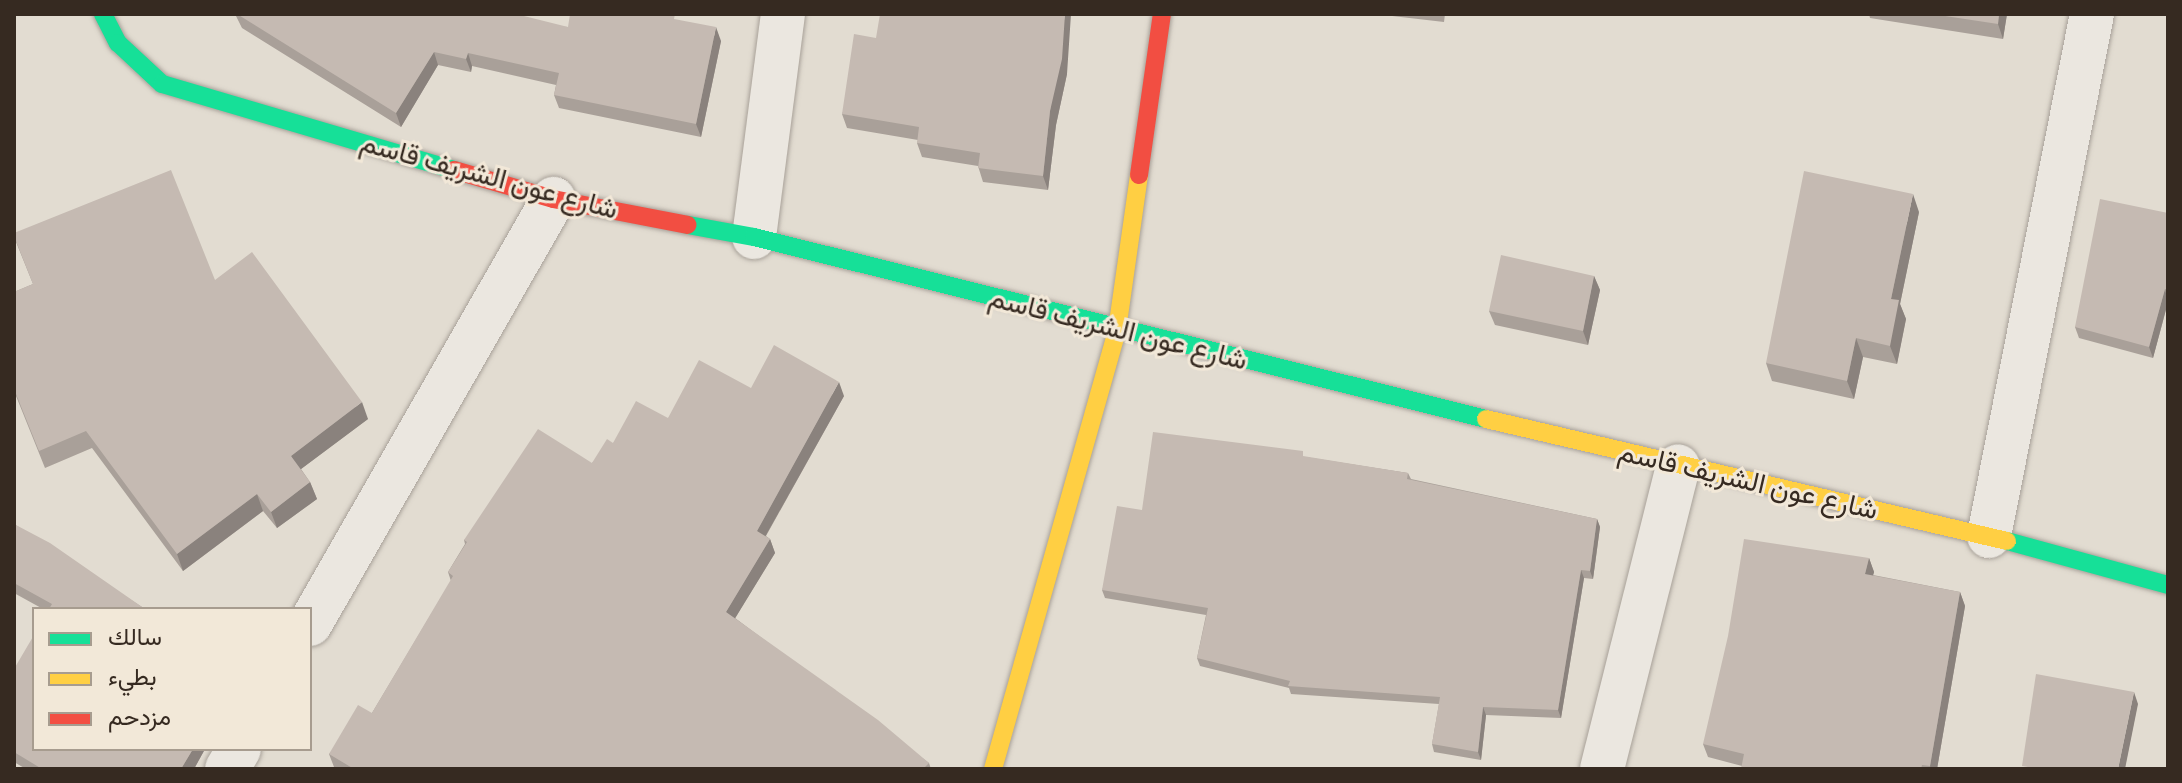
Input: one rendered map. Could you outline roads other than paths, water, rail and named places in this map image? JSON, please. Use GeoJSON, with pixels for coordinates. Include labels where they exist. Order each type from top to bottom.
{"type":"FeatureCollection","features":[{"type":"Feature","properties":{"kind":"street","name":"شارع عون الشريف قاسم"},"geometry":{"type":"LineString","coordinates":[[103,14],[118,43],[162,84],[553,199],[754,237],[1117,330],[1678,466],[1989,536],[2168,585]]}},
{"type":"Feature","properties":{"kind":"street"},"geometry":{"type":"LineString","coordinates":[[754,237],[783,14]]}},
{"type":"Feature","properties":{"kind":"street"},"geometry":{"type":"LineString","coordinates":[[993,769],[1117,330],[1162,14]]}},
{"type":"Feature","properties":{"kind":"street"},"geometry":{"type":"LineString","coordinates":[[1989,536],[2092,14]]}},
{"type":"Feature","properties":{"kind":"street"},"geometry":{"type":"LineString","coordinates":[[312,621],[553,199]]}},
{"type":"Feature","properties":{"kind":"street"},"geometry":{"type":"LineString","coordinates":[[1602,769],[1678,466]]}},
{"type":"Feature","properties":{"kind":"street"},"geometry":{"type":"LineString","coordinates":[[227,769],[238,751]]}}]}
